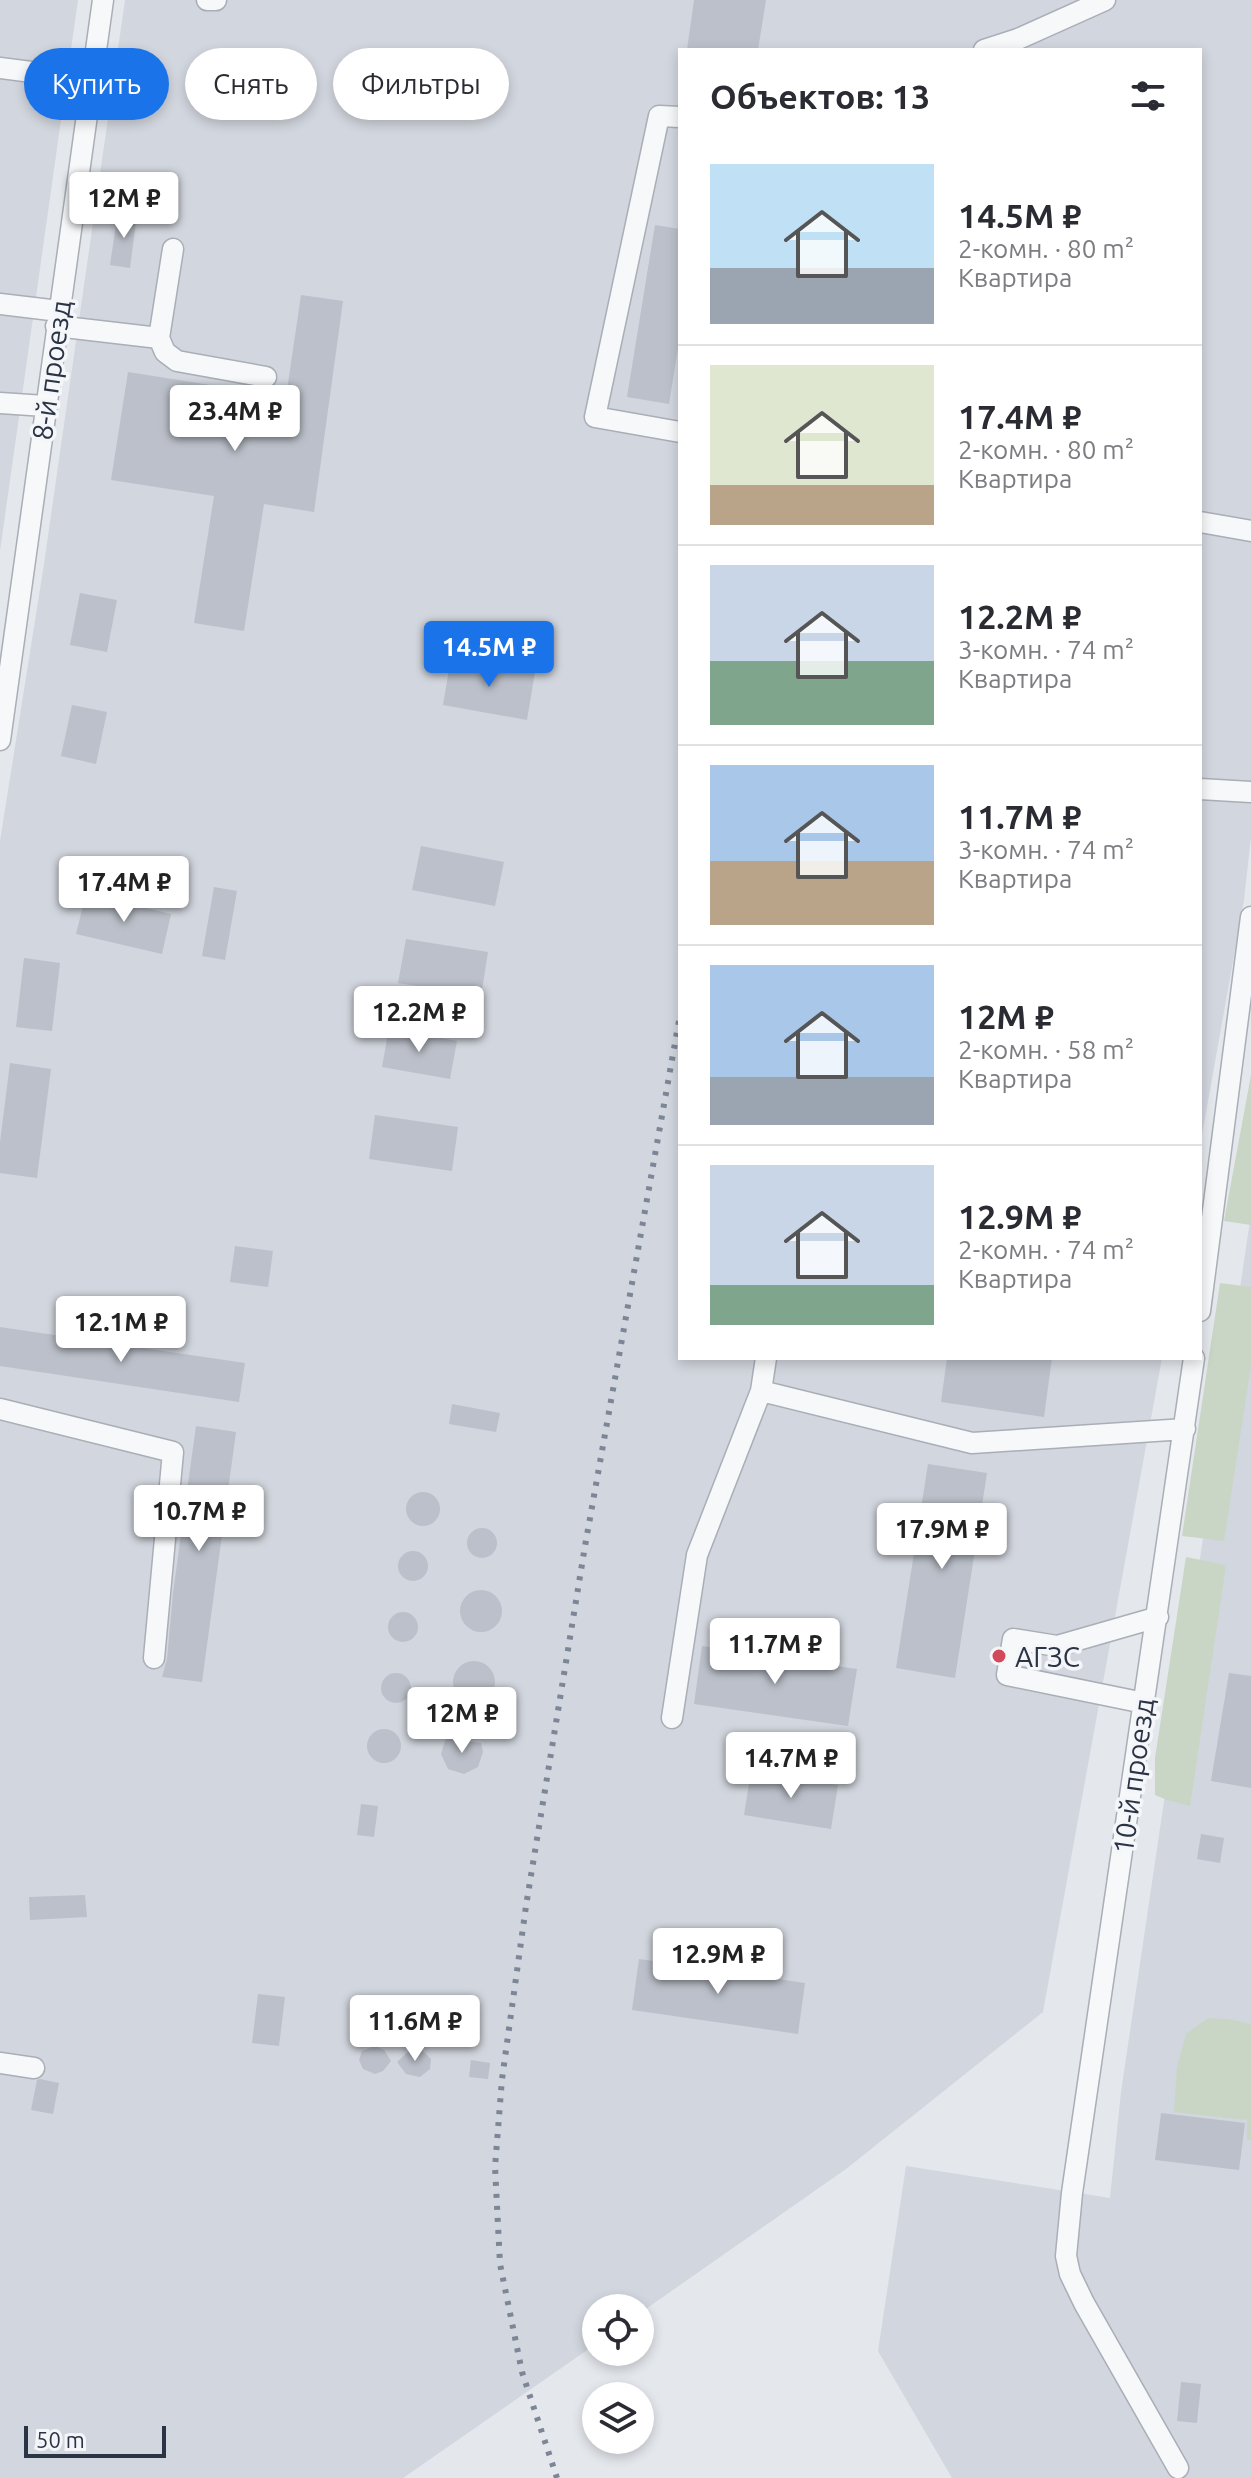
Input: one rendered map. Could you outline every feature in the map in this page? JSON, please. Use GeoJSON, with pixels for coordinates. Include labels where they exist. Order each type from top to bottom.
{"type":"FeatureCollection","features":[{"type":"Feature","properties":{"kind":"street","name":"8-й проезд"},"geometry":{"type":"LineString","coordinates":[[97,48],[103,0]]}},
{"type":"Feature","properties":{"kind":"street"},"geometry":{"type":"LineString","coordinates":[[207,0],[216,0]]}},
{"type":"Feature","properties":{"kind":"street"},"geometry":{"type":"LineString","coordinates":[[990,48],[1018,39],[1105,0]]}},
{"type":"Feature","properties":{"kind":"street"},"geometry":{"type":"LineString","coordinates":[[0,68],[24,71]]}},
{"type":"Feature","properties":{"kind":"street"},"geometry":{"type":"LineString","coordinates":[[678,117],[659,116],[595,417],[678,432]]}},
{"type":"Feature","properties":{"kind":"street","name":"8-й проезд"},"geometry":{"type":"LineString","coordinates":[[0,740],[2,708],[87,120]]}},
{"type":"Feature","properties":{"kind":"street"},"geometry":{"type":"LineString","coordinates":[[173,249],[159,338],[165,352],[177,361],[266,377]]}},
{"type":"Feature","properties":{"kind":"street"},"geometry":{"type":"LineString","coordinates":[[0,304],[159,338]]}},
{"type":"Feature","properties":{"kind":"street"},"geometry":{"type":"LineString","coordinates":[[0,403],[45,406]]}},
{"type":"Feature","properties":{"kind":"street"},"geometry":{"type":"LineString","coordinates":[[1202,522],[1251,531]]}},
{"type":"Feature","properties":{"kind":"street"},"geometry":{"type":"LineString","coordinates":[[1202,789],[1251,792]]}},
{"type":"Feature","properties":{"kind":"street"},"geometry":{"type":"LineString","coordinates":[[1202,1296],[1251,917]]}},
{"type":"Feature","properties":{"kind":"street"},"geometry":{"type":"LineString","coordinates":[[672,1718],[697,1555],[761,1391],[766,1360]]}},
{"type":"Feature","properties":{"kind":"street","name":"10-й проезд"},"geometry":{"type":"LineString","coordinates":[[1178,2468],[1084,2303],[1070,2274],[1066,2256],[1072,2193],[1194,1360]]}},
{"type":"Feature","properties":{"kind":"street"},"geometry":{"type":"LineString","coordinates":[[761,1391],[972,1443],[1185,1429]]}},
{"type":"Feature","properties":{"kind":"street"},"geometry":{"type":"LineString","coordinates":[[0,1409],[173,1452],[154,1658]]}},
{"type":"Feature","properties":{"kind":"street"},"geometry":{"type":"LineString","coordinates":[[1144,1703],[1007,1675],[1013,1639],[1057,1646],[1158,1617]]}},
{"type":"Feature","properties":{"kind":"street"},"geometry":{"type":"LineString","coordinates":[[0,2063],[34,2068]]}},
{"type":"Feature","properties":{"kind":"shaded area"},"geometry":{"type":"Polygon","coordinates":[[[0,0],[78,0],[71,48],[24,48],[24,120],[61,120],[0,551],[0,0]]]}},
{"type":"Feature","properties":{"kind":"shaded area"},"geometry":{"type":"Polygon","coordinates":[[[125,0],[1251,0],[1251,837],[1244,900],[1202,1135],[1202,48],[678,48],[678,1360],[1162,1360],[1043,2012],[846,2169],[654,2303],[654,2294],[582,2294],[582,2354],[403,2478],[0,2478],[0,841],[44,564],[108,120],[169,120],[169,48],[118,48],[125,0]]]}},
{"type":"Feature","properties":{"kind":"shaded area"},"geometry":{"type":"Polygon","coordinates":[[[1251,1214],[1251,2478],[952,2478],[878,2351],[906,2166],[1110,2198],[1121,2092],[1251,1214]]]}},
{"type":"Feature","properties":{"kind":"green space"},"geometry":{"type":"Polygon","coordinates":[[[1251,1075],[1251,1225],[1224,1221],[1251,1075]]]}},
{"type":"Feature","properties":{"kind":"green space"},"geometry":{"type":"Polygon","coordinates":[[[1220,1283],[1251,1287],[1251,1365],[1224,1541],[1182,1536],[1220,1283]]]}},
{"type":"Feature","properties":{"kind":"green space"},"geometry":{"type":"Polygon","coordinates":[[[1186,1557],[1226,1565],[1190,1806],[1155,1795],[1155,1758],[1186,1557]]]}},
{"type":"Feature","properties":{"kind":"green space"},"geometry":{"type":"Polygon","coordinates":[[[1208,2018],[1251,2024],[1251,2141],[1247,2139],[1247,2120],[1174,2112],[1177,2067],[1186,2034],[1208,2018]]]}},
{"type":"Feature","properties":{"kind":"building"},"geometry":{"type":"Polygon","coordinates":[[[694,0],[766,0],[758,48],[687,48],[694,0]]]}},
{"type":"Feature","properties":{"kind":"building"},"geometry":{"type":"Polygon","coordinates":[[[118,211],[137,214],[130,268],[110,265],[118,211]]]}},
{"type":"Feature","properties":{"kind":"building"},"geometry":{"type":"Polygon","coordinates":[[[655,225],[678,229],[678,348],[669,404],[627,397],[655,225]]]}},
{"type":"Feature","properties":{"kind":"building"},"geometry":{"type":"Polygon","coordinates":[[[301,295],[343,301],[314,512],[264,504],[244,631],[194,623],[214,496],[111,480],[128,372],[286,397],[301,295]]]}},
{"type":"Feature","properties":{"kind":"building"},"geometry":{"type":"Polygon","coordinates":[[[80,593],[117,600],[107,652],[70,645],[80,593]]]}},
{"type":"Feature","properties":{"kind":"building"},"geometry":{"type":"Polygon","coordinates":[[[451,658],[535,672],[527,720],[443,705],[451,658]]]}},
{"type":"Feature","properties":{"kind":"building"},"geometry":{"type":"Polygon","coordinates":[[[72,705],[107,712],[96,764],[61,756],[72,705]]]}},
{"type":"Feature","properties":{"kind":"building"},"geometry":{"type":"Polygon","coordinates":[[[421,846],[504,862],[495,906],[412,890],[421,846]]]}},
{"type":"Feature","properties":{"kind":"building"},"geometry":{"type":"Polygon","coordinates":[[[214,887],[237,891],[225,960],[202,956],[214,887]]]}},
{"type":"Feature","properties":{"kind":"building"},"geometry":{"type":"Polygon","coordinates":[[[86,894],[171,914],[162,954],[76,934],[86,894]]]}},
{"type":"Feature","properties":{"kind":"building"},"geometry":{"type":"Polygon","coordinates":[[[406,939],[488,952],[481,996],[398,983],[406,939]]]}},
{"type":"Feature","properties":{"kind":"building"},"geometry":{"type":"Polygon","coordinates":[[[24,958],[60,963],[52,1031],[16,1027],[24,958]]]}},
{"type":"Feature","properties":{"kind":"building"},"geometry":{"type":"Polygon","coordinates":[[[389,1028],[457,1041],[450,1079],[382,1067],[389,1028]]]}},
{"type":"Feature","properties":{"kind":"building"},"geometry":{"type":"Polygon","coordinates":[[[10,1063],[51,1069],[37,1178],[0,1173],[0,1142],[10,1063]]]}},
{"type":"Feature","properties":{"kind":"building"},"geometry":{"type":"Polygon","coordinates":[[[375,1115],[458,1127],[452,1171],[369,1159],[375,1115]]]}},
{"type":"Feature","properties":{"kind":"building"},"geometry":{"type":"Polygon","coordinates":[[[235,1246],[273,1251],[268,1287],[230,1282],[235,1246]]]}},
{"type":"Feature","properties":{"kind":"building"},"geometry":{"type":"Polygon","coordinates":[[[0,1327],[245,1363],[239,1402],[0,1366],[0,1327]]]}},
{"type":"Feature","properties":{"kind":"building"},"geometry":{"type":"Polygon","coordinates":[[[947,1360],[1052,1360],[1044,1417],[941,1402],[947,1360]]]}},
{"type":"Feature","properties":{"kind":"building"},"geometry":{"type":"Polygon","coordinates":[[[452,1404],[500,1413],[496,1432],[449,1424],[452,1404]]]}},
{"type":"Feature","properties":{"kind":"building"},"geometry":{"type":"Polygon","coordinates":[[[196,1426],[236,1432],[202,1682],[162,1677],[167,1659],[196,1426]]]}},
{"type":"Feature","properties":{"kind":"building"},"geometry":{"type":"Polygon","coordinates":[[[928,1464],[987,1473],[955,1678],[896,1668],[928,1464]]]}},
{"type":"Feature","properties":{"kind":"building"},"geometry":{"type":"Polygon","coordinates":[[[423,1492],[435,1497],[440,1509],[435,1521],[423,1526],[411,1521],[406,1509],[411,1497],[423,1492]]]}},
{"type":"Feature","properties":{"kind":"building"},"geometry":{"type":"Polygon","coordinates":[[[482,1528],[492,1533],[497,1543],[492,1553],[482,1558],[472,1553],[467,1543],[472,1533],[482,1528]]]}},
{"type":"Feature","properties":{"kind":"building"},"geometry":{"type":"Polygon","coordinates":[[[413,1551],[423,1556],[428,1566],[423,1576],[413,1581],[403,1576],[398,1566],[403,1556],[413,1551]]]}},
{"type":"Feature","properties":{"kind":"building"},"geometry":{"type":"Polygon","coordinates":[[[481,1590],[496,1596],[502,1611],[496,1626],[481,1632],[466,1626],[460,1611],[466,1596],[481,1590]]]}},
{"type":"Feature","properties":{"kind":"building"},"geometry":{"type":"Polygon","coordinates":[[[403,1612],[413,1617],[418,1627],[413,1637],[403,1642],[393,1637],[388,1627],[393,1617],[403,1612]]]}},
{"type":"Feature","properties":{"kind":"building"},"geometry":{"type":"Polygon","coordinates":[[[702,1646],[857,1669],[848,1726],[694,1704],[702,1646]]]}},
{"type":"Feature","properties":{"kind":"building"},"geometry":{"type":"Polygon","coordinates":[[[474,1661],[489,1667],[495,1682],[489,1697],[474,1703],[459,1697],[453,1682],[459,1667],[474,1661]]]}},
{"type":"Feature","properties":{"kind":"building"},"geometry":{"type":"Polygon","coordinates":[[[396,1673],[406,1678],[411,1688],[406,1698],[396,1703],[386,1698],[381,1688],[386,1678],[396,1673]]]}},
{"type":"Feature","properties":{"kind":"building"},"geometry":{"type":"Polygon","coordinates":[[[1229,1673],[1251,1676],[1251,1788],[1211,1781],[1229,1673]]]}},
{"type":"Feature","properties":{"kind":"building"},"geometry":{"type":"Polygon","coordinates":[[[384,1729],[396,1734],[401,1746],[396,1758],[384,1763],[372,1758],[367,1746],[372,1734],[384,1729]]]}},
{"type":"Feature","properties":{"kind":"building"},"geometry":{"type":"Polygon","coordinates":[[[446,1738],[481,1743],[483,1752],[478,1767],[464,1774],[448,1769],[441,1754],[446,1738]]]}},
{"type":"Feature","properties":{"kind":"building"},"geometry":{"type":"Polygon","coordinates":[[[751,1771],[838,1785],[831,1829],[744,1815],[751,1771]]]}},
{"type":"Feature","properties":{"kind":"building"},"geometry":{"type":"Polygon","coordinates":[[[361,1804],[378,1806],[374,1837],[357,1835],[361,1804]]]}},
{"type":"Feature","properties":{"kind":"building"},"geometry":{"type":"Polygon","coordinates":[[[1201,1834],[1224,1838],[1220,1863],[1197,1859],[1201,1834]]]}},
{"type":"Feature","properties":{"kind":"building"},"geometry":{"type":"Polygon","coordinates":[[[85,1895],[87,1917],[30,1920],[29,1897],[85,1895]]]}},
{"type":"Feature","properties":{"kind":"building"},"geometry":{"type":"Polygon","coordinates":[[[639,1959],[805,1983],[798,2034],[632,2010],[639,1959]]]}},
{"type":"Feature","properties":{"kind":"building"},"geometry":{"type":"Polygon","coordinates":[[[258,1994],[285,1997],[279,2046],[252,2043],[258,1994]]]}},
{"type":"Feature","properties":{"kind":"building"},"geometry":{"type":"Polygon","coordinates":[[[375,2046],[384,2050],[391,2061],[383,2071],[375,2074],[363,2069],[359,2060],[362,2051],[375,2046]]]}},
{"type":"Feature","properties":{"kind":"building"},"geometry":{"type":"Polygon","coordinates":[[[411,2049],[421,2049],[431,2059],[430,2069],[420,2077],[406,2074],[397,2062],[411,2049]]]}},
{"type":"Feature","properties":{"kind":"building"},"geometry":{"type":"Polygon","coordinates":[[[471,2060],[490,2063],[488,2079],[469,2077],[471,2060]]]}},
{"type":"Feature","properties":{"kind":"building"},"geometry":{"type":"Polygon","coordinates":[[[37,2080],[59,2083],[53,2114],[31,2110],[37,2080]]]}},
{"type":"Feature","properties":{"kind":"building"},"geometry":{"type":"Polygon","coordinates":[[[1161,2113],[1245,2123],[1239,2170],[1155,2160],[1161,2113]]]}},
{"type":"Feature","properties":{"kind":"building"},"geometry":{"type":"Polygon","coordinates":[[[1181,2382],[1201,2384],[1197,2423],[1177,2421],[1181,2382]]]}},
{"type":"Feature","properties":{"kind":"railway"},"geometry":{"type":"LineString","coordinates":[[557,2478],[522,2372],[500,2264],[495,2167],[502,2079],[526,1906],[585,1546],[678,1026]]}},
{"type":"Feature","properties":{"kind":"place","name":"АГЗС"},"geometry":{"type":"Point","coordinates":[999,1656]}}]}
